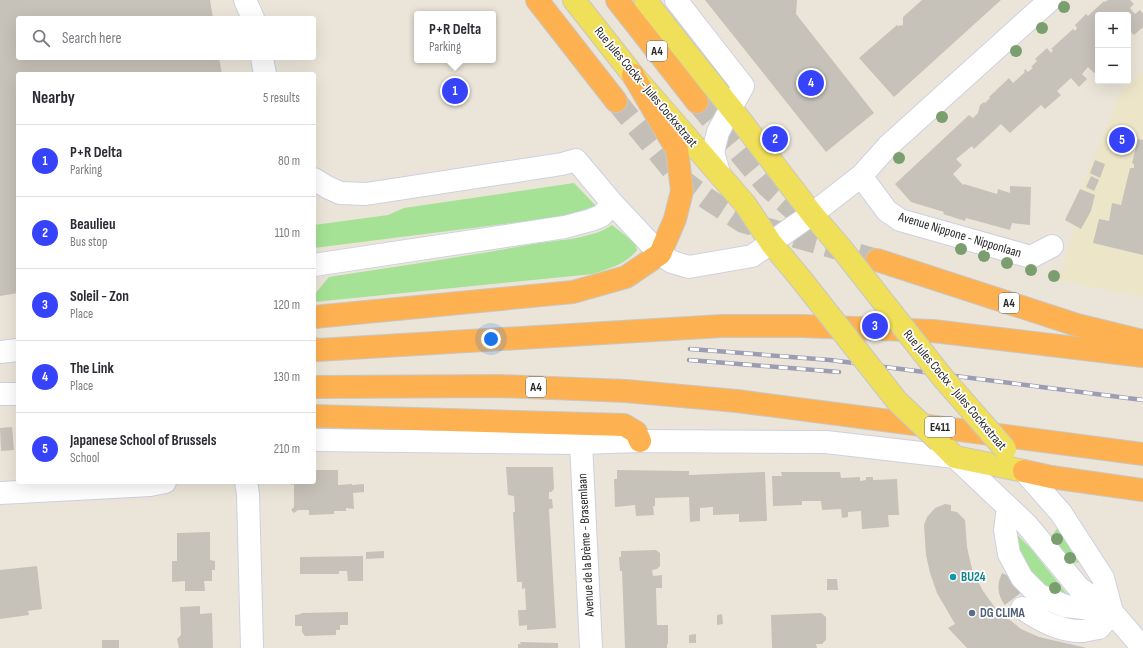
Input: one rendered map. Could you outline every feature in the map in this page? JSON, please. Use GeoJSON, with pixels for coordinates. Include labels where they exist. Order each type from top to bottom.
{"type":"FeatureCollection","features":[{"type":"Feature","properties":{"kind":"highway"},"geometry":{"type":"LineString","coordinates":[[537,0],[616,100]]}},
{"type":"Feature","properties":{"kind":"highway","name":"A4"},"geometry":{"type":"LineString","coordinates":[[617,0],[697,102]]}},
{"type":"Feature","properties":{"kind":"highway"},"geometry":{"type":"LineString","coordinates":[[316,317],[573,292],[626,277],[660,254],[675,219],[682,191],[677,150],[633,75]]}},
{"type":"Feature","properties":{"kind":"highway","name":"A4"},"geometry":{"type":"LineString","coordinates":[[877,260],[1077,325],[1143,341]]}},
{"type":"Feature","properties":{"kind":"highway"},"geometry":{"type":"LineString","coordinates":[[316,350],[722,326],[802,326],[933,331],[1143,356]]}},
{"type":"Feature","properties":{"kind":"highway","name":"A4"},"geometry":{"type":"LineString","coordinates":[[316,387],[500,386],[626,390],[737,401]]}},
{"type":"Feature","properties":{"kind":"highway","name":"E411"},"geometry":{"type":"LineString","coordinates":[[737,401],[1143,454]]}},
{"type":"Feature","properties":{"kind":"highway"},"geometry":{"type":"LineString","coordinates":[[316,416],[624,425],[636,432],[640,441]]}},
{"type":"Feature","properties":{"kind":"highway"},"geometry":{"type":"LineString","coordinates":[[1024,471],[1051,477],[1143,490]]}},
{"type":"Feature","properties":{"kind":"main road","name":"Rue Jules Cockx - Jules Cockxstraat"},"geometry":{"type":"LineString","coordinates":[[574,0],[633,75],[745,204],[771,243],[897,401],[955,457]]}},
{"type":"Feature","properties":{"kind":"main road","name":"Rue Jules Cockx - Jules Cockxstraat"},"geometry":{"type":"LineString","coordinates":[[645,0],[942,378],[1024,471]]}},
{"type":"Feature","properties":{"kind":"main road"},"geometry":{"type":"LineString","coordinates":[[955,457],[1024,471]]}},
{"type":"Feature","properties":{"kind":"street","name":"Rue Jules Cockx - Jules Cockxstraat"},"geometry":{"type":"LineString","coordinates":[[676,0],[743,86],[718,132],[714,152],[719,173]]}},
{"type":"Feature","properties":{"kind":"street"},"geometry":{"type":"LineString","coordinates":[[316,180],[340,193],[366,194],[562,164],[576,160],[613,204],[660,254],[672,262],[689,266],[752,256],[812,214],[861,176],[888,146],[1050,0]]}},
{"type":"Feature","properties":{"kind":"street"},"geometry":{"type":"LineString","coordinates":[[262,60],[265,72]]}},
{"type":"Feature","properties":{"kind":"street","name":"Avenue Nippone - Nipponlaan"},"geometry":{"type":"LineString","coordinates":[[861,176],[888,211],[900,220],[1031,257],[1052,246]]}},
{"type":"Feature","properties":{"kind":"street"},"geometry":{"type":"LineString","coordinates":[[316,265],[565,227],[601,216],[613,204]]}},
{"type":"Feature","properties":{"kind":"street"},"geometry":{"type":"LineString","coordinates":[[0,352],[16,350]]}},
{"type":"Feature","properties":{"kind":"street"},"geometry":{"type":"LineString","coordinates":[[0,394],[16,394]]}},
{"type":"Feature","properties":{"kind":"street"},"geometry":{"type":"LineString","coordinates":[[316,440],[581,443],[640,441],[826,442],[955,457],[1028,525],[1079,588],[1112,612],[1142,648]]}},
{"type":"Feature","properties":{"kind":"street","name":"Avenue de la Brème - Brasemlaan"},"geometry":{"type":"LineString","coordinates":[[581,443],[592,648]]}},
{"type":"Feature","properties":{"kind":"street"},"geometry":{"type":"LineString","coordinates":[[1024,471],[1061,514],[1103,578],[1112,612]]}},
{"type":"Feature","properties":{"kind":"street"},"geometry":{"type":"LineString","coordinates":[[0,493],[155,484]]}},
{"type":"Feature","properties":{"kind":"street"},"geometry":{"type":"LineString","coordinates":[[246,484],[248,494],[252,648]]}},
{"type":"Feature","properties":{"kind":"street"},"geometry":{"type":"LineString","coordinates":[[1008,508],[1005,530],[1009,554],[1022,578],[1039,595],[1065,606],[1112,612]]}},
{"type":"Feature","properties":{"kind":"street"},"geometry":{"type":"LineString","coordinates":[[1022,608],[1049,624],[1082,631],[1098,628],[1112,612]]}},
{"type":"Feature","properties":{"kind":"shaded area"},"geometry":{"type":"Polygon","coordinates":[[[1143,71],[1143,297],[1059,280],[1075,226],[1065,220],[1080,189],[1122,90],[1129,84],[1131,84],[1131,82],[1143,71]]]}},
{"type":"Feature","properties":{"kind":"green space"},"geometry":{"type":"Polygon","coordinates":[[[574,183],[598,208],[582,214],[316,248],[316,225],[388,215],[404,208],[574,183]]]}},
{"type":"Feature","properties":{"kind":"green space"},"geometry":{"type":"Polygon","coordinates":[[[612,225],[635,243],[637,250],[622,263],[593,274],[316,302],[316,293],[329,277],[577,238],[605,229],[612,225]]]}},
{"type":"Feature","properties":{"kind":"green space"},"geometry":{"type":"Polygon","coordinates":[[[1060,524],[1080,562],[1071,562],[1059,552],[1049,540],[1060,524]]]}},
{"type":"Feature","properties":{"kind":"green space"},"geometry":{"type":"Polygon","coordinates":[[[1013,530],[1032,550],[1071,599],[1054,597],[1025,571],[1013,530]]]}},
{"type":"Feature","properties":{"kind":"building"},"geometry":{"type":"Polygon","coordinates":[[[0,0],[210,0],[213,16],[16,16],[16,60],[219,60],[222,72],[16,72],[16,293],[0,296],[0,0]]]}},
{"type":"Feature","properties":{"kind":"building"},"geometry":{"type":"Polygon","coordinates":[[[705,0],[797,0],[796,14],[874,113],[826,152],[705,0]]]}},
{"type":"Feature","properties":{"kind":"building"},"geometry":{"type":"Polygon","coordinates":[[[922,0],[1001,0],[894,97],[859,58],[897,25],[903,25],[903,17],[922,0]]]}},
{"type":"Feature","properties":{"kind":"building"},"geometry":{"type":"Polygon","coordinates":[[[1108,0],[1130,0],[1134,4],[1130,8],[1135,14],[1140,10],[1143,14],[1143,27],[1134,35],[1131,32],[1131,12],[1095,12],[1095,72],[1094,73],[1088,67],[1082,74],[1087,79],[1079,87],[1071,78],[1057,91],[1061,95],[1045,109],[1041,105],[1010,133],[1001,124],[974,149],[972,146],[956,159],[962,165],[953,174],[963,185],[964,184],[997,194],[998,189],[1010,193],[1010,186],[1031,187],[1030,225],[1012,223],[1010,230],[966,218],[965,221],[943,214],[944,212],[911,202],[895,184],[969,115],[973,118],[978,113],[980,105],[984,102],[985,103],[990,98],[989,97],[1009,78],[1013,83],[1025,72],[1025,69],[1028,72],[1033,68],[1031,67],[1037,61],[1035,59],[1047,48],[1051,53],[1053,50],[1051,49],[1073,29],[1075,31],[1077,28],[1075,25],[1086,14],[1088,16],[1104,1],[1105,2],[1108,0]]]}},
{"type":"Feature","properties":{"kind":"building"},"geometry":{"type":"Polygon","coordinates":[[[1138,139],[1143,140],[1143,255],[1093,243],[1099,219],[1109,221],[1112,203],[1121,205],[1130,168],[1134,168],[1134,164],[1132,163],[1138,139]]]}},
{"type":"Feature","properties":{"kind":"building"},"geometry":{"type":"Polygon","coordinates":[[[1095,160],[1105,164],[1100,178],[1090,173],[1095,160]]]}},
{"type":"Feature","properties":{"kind":"building"},"geometry":{"type":"Polygon","coordinates":[[[1091,176],[1099,180],[1094,191],[1086,187],[1091,176]]]}},
{"type":"Feature","properties":{"kind":"building"},"geometry":{"type":"Polygon","coordinates":[[[1080,189],[1095,195],[1091,211],[1081,229],[1065,220],[1080,189]]]}},
{"type":"Feature","properties":{"kind":"building"},"geometry":{"type":"Polygon","coordinates":[[[12,427],[14,450],[1,451],[0,428],[12,427]]]}},
{"type":"Feature","properties":{"kind":"building"},"geometry":{"type":"Polygon","coordinates":[[[506,467],[553,467],[554,489],[549,492],[549,499],[552,499],[553,508],[549,510],[556,628],[527,630],[527,625],[519,626],[518,610],[526,610],[525,588],[522,589],[522,582],[517,582],[513,512],[515,512],[514,496],[508,495],[506,467]]]}},
{"type":"Feature","properties":{"kind":"building"},"geometry":{"type":"Polygon","coordinates":[[[316,470],[338,470],[338,485],[364,484],[364,492],[353,493],[354,509],[346,508],[346,511],[334,511],[334,514],[309,515],[309,510],[298,510],[294,513],[291,510],[294,507],[294,484],[316,484],[316,470]]]}},
{"type":"Feature","properties":{"kind":"building"},"geometry":{"type":"Polygon","coordinates":[[[617,470],[689,471],[689,475],[765,472],[767,521],[739,522],[739,514],[713,515],[713,507],[700,508],[700,521],[690,522],[689,497],[655,498],[655,506],[653,506],[654,515],[636,516],[635,505],[615,507],[614,479],[617,479],[617,470]]]}},
{"type":"Feature","properties":{"kind":"building"},"geometry":{"type":"Polygon","coordinates":[[[781,472],[840,472],[841,478],[860,477],[860,481],[866,480],[866,477],[873,477],[873,480],[897,479],[899,515],[888,515],[889,527],[862,529],[861,511],[848,512],[848,517],[842,518],[841,509],[822,510],[821,501],[802,501],[802,505],[773,506],[772,476],[782,476],[781,472]]]}},
{"type":"Feature","properties":{"kind":"building","name":"BU24"},"geometry":{"type":"Polygon","coordinates":[[[945,504],[951,505],[951,511],[957,512],[965,520],[967,547],[972,569],[983,591],[996,609],[1021,629],[1039,637],[1087,648],[967,648],[948,628],[955,624],[937,593],[926,555],[924,525],[927,517],[935,508],[945,504]]]}},
{"type":"Feature","properties":{"kind":"building"},"geometry":{"type":"Polygon","coordinates":[[[210,532],[210,560],[215,561],[215,570],[212,570],[212,581],[204,581],[205,591],[185,591],[185,581],[172,582],[172,561],[177,561],[177,533],[210,532]]]}},
{"type":"Feature","properties":{"kind":"building"},"geometry":{"type":"Polygon","coordinates":[[[656,550],[660,553],[660,566],[657,569],[652,570],[653,576],[662,575],[662,588],[656,588],[657,625],[668,625],[667,648],[625,648],[622,571],[620,571],[619,557],[621,557],[621,551],[656,550]]]}},
{"type":"Feature","properties":{"kind":"building"},"geometry":{"type":"Polygon","coordinates":[[[384,551],[384,558],[366,559],[366,552],[384,551]]]}},
{"type":"Feature","properties":{"kind":"building"},"geometry":{"type":"Polygon","coordinates":[[[363,556],[363,581],[348,581],[347,571],[339,571],[339,574],[300,574],[300,557],[363,556]]]}},
{"type":"Feature","properties":{"kind":"building"},"geometry":{"type":"Polygon","coordinates":[[[37,566],[42,609],[28,611],[29,615],[0,619],[0,570],[37,566]]]}},
{"type":"Feature","properties":{"kind":"building"},"geometry":{"type":"Polygon","coordinates":[[[827,579],[837,579],[838,590],[827,590],[827,579]]]}},
{"type":"Feature","properties":{"kind":"building"},"geometry":{"type":"Polygon","coordinates":[[[200,606],[200,614],[212,613],[213,648],[179,648],[177,639],[181,635],[180,607],[200,606]]]}},
{"type":"Feature","properties":{"kind":"building"},"geometry":{"type":"Polygon","coordinates":[[[348,612],[348,625],[340,625],[340,630],[336,630],[336,635],[305,636],[302,632],[302,626],[295,626],[295,615],[301,613],[348,612]]]}},
{"type":"Feature","properties":{"kind":"building"},"geometry":{"type":"Polygon","coordinates":[[[821,613],[826,617],[826,640],[822,644],[816,644],[817,648],[772,648],[771,615],[821,613]]]}},
{"type":"Feature","properties":{"kind":"building"},"geometry":{"type":"Polygon","coordinates":[[[722,614],[723,624],[717,625],[717,615],[722,614]]]}},
{"type":"Feature","properties":{"kind":"building"},"geometry":{"type":"Polygon","coordinates":[[[696,634],[696,643],[689,643],[689,635],[696,634]]]}},
{"type":"Feature","properties":{"kind":"building"},"geometry":{"type":"Polygon","coordinates":[[[102,640],[119,640],[119,648],[102,648],[102,640]]]}},
{"type":"Feature","properties":{"kind":"building"},"geometry":{"type":"Polygon","coordinates":[[[520,642],[558,643],[558,648],[518,648],[518,644],[521,644],[520,642]]]}},
{"type":"Feature","properties":{"kind":"tunnel"},"geometry":{"type":"LineString","coordinates":[[616,101],[678,177],[706,198],[743,222],[877,260]]}},
{"type":"Feature","properties":{"kind":"tunnel"},"geometry":{"type":"LineString","coordinates":[[697,102],[767,186],[818,232]]}},
{"type":"Feature","properties":{"kind":"tunnel"},"geometry":{"type":"LineString","coordinates":[[1012,578],[1009,587],[1010,591],[1013,598],[1022,608]]}},
{"type":"Feature","properties":{"kind":"railway"},"geometry":{"type":"LineString","coordinates":[[690,349],[830,360],[1143,400]]}},
{"type":"Feature","properties":{"kind":"railway"},"geometry":{"type":"LineString","coordinates":[[689,360],[839,372]]}},
{"type":"Feature","properties":{"kind":"place","name":"The Link"},"geometry":{"type":"Point","coordinates":[811,83]}},
{"type":"Feature","properties":{"kind":"place","name":"P+R Delta"},"geometry":{"type":"Point","coordinates":[455,91]}},
{"type":"Feature","properties":{"kind":"place","name":"Beaulieu"},"geometry":{"type":"Point","coordinates":[775,139]}},
{"type":"Feature","properties":{"kind":"place","name":"Japanese School of Brussels"},"geometry":{"type":"Point","coordinates":[1122,140]}},
{"type":"Feature","properties":{"kind":"place","name":"Soleil - Zon"},"geometry":{"type":"Point","coordinates":[875,326]}},
{"type":"Feature","properties":{"kind":"place","name":"BU24"},"geometry":{"type":"Point","coordinates":[953,577]}},
{"type":"Feature","properties":{"kind":"place","name":"DG CLIMA"},"geometry":{"type":"Point","coordinates":[972,613]}}]}
